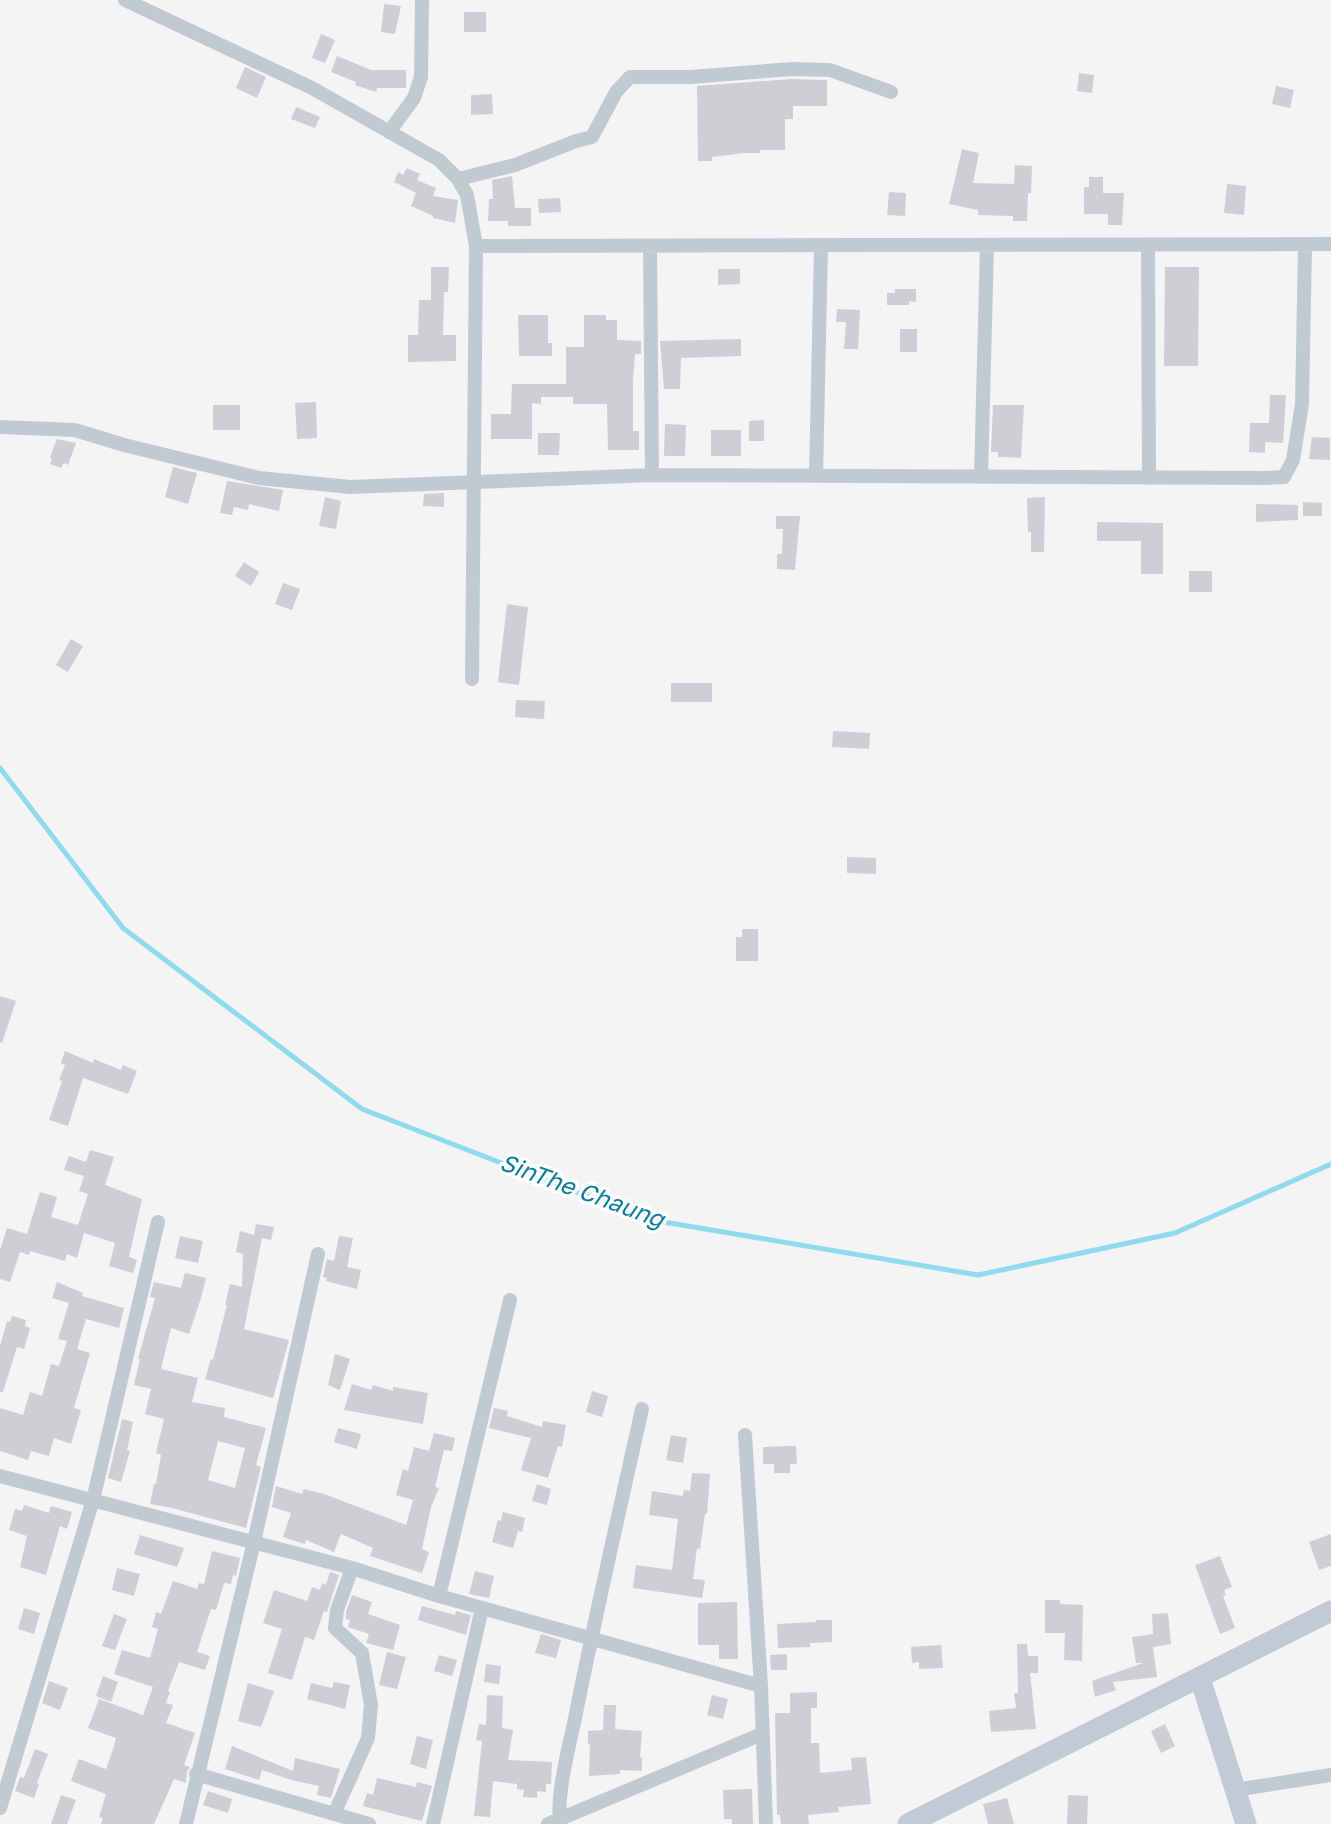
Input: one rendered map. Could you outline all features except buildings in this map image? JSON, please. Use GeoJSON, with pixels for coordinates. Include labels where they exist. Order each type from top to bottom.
{"type":"FeatureCollection","features":[{"type":"Feature","properties":{"kind":"street"},"geometry":{"type":"LineString","coordinates":[[125,0],[312,88],[439,160],[458,179],[467,195],[476,246],[472,679]]}},
{"type":"Feature","properties":{"kind":"street"},"geometry":{"type":"LineString","coordinates":[[389,132],[414,98],[421,77],[422,0]]}},
{"type":"Feature","properties":{"kind":"street"},"geometry":{"type":"LineString","coordinates":[[458,179],[515,165],[592,137],[616,92],[630,77],[690,77],[792,69],[831,70],[891,92]]}},
{"type":"Feature","properties":{"kind":"street"},"geometry":{"type":"LineString","coordinates":[[476,246],[1331,244]]}},
{"type":"Feature","properties":{"kind":"street"},"geometry":{"type":"LineString","coordinates":[[650,246],[652,475]]}},
{"type":"Feature","properties":{"kind":"street"},"geometry":{"type":"LineString","coordinates":[[816,476],[821,246]]}},
{"type":"Feature","properties":{"kind":"street"},"geometry":{"type":"LineString","coordinates":[[981,477],[987,246]]}},
{"type":"Feature","properties":{"kind":"street"},"geometry":{"type":"LineString","coordinates":[[1148,246],[1149,478]]}},
{"type":"Feature","properties":{"kind":"street"},"geometry":{"type":"LineString","coordinates":[[0,427],[75,430],[190,463],[259,478],[320,486],[652,475],[1284,477],[1293,460],[1302,404],[1305,246]]}},
{"type":"Feature","properties":{"kind":"street"},"geometry":{"type":"LineString","coordinates":[[0,1808],[93,1500],[158,1222]]}},
{"type":"Feature","properties":{"kind":"street"},"geometry":{"type":"LineString","coordinates":[[186,1824],[254,1542],[318,1254]]}},
{"type":"Feature","properties":{"kind":"street"},"geometry":{"type":"LineString","coordinates":[[439,1596],[510,1300]]}},
{"type":"Feature","properties":{"kind":"street"},"geometry":{"type":"LineString","coordinates":[[556,1823],[591,1638],[642,1409]]}},
{"type":"Feature","properties":{"kind":"street"},"geometry":{"type":"LineString","coordinates":[[745,1435],[761,1686],[765,1824]]}},
{"type":"Feature","properties":{"kind":"street"},"geometry":{"type":"LineString","coordinates":[[0,1476],[352,1568],[439,1596],[761,1686]]}},
{"type":"Feature","properties":{"kind":"street"},"geometry":{"type":"LineString","coordinates":[[335,1812],[368,1738],[371,1705],[362,1653],[335,1628],[337,1609],[352,1568]]}},
{"type":"Feature","properties":{"kind":"street"},"geometry":{"type":"LineString","coordinates":[[433,1824],[482,1608]]}},
{"type":"Feature","properties":{"kind":"street"},"geometry":{"type":"LineString","coordinates":[[908,1824],[1331,1611]]}},
{"type":"Feature","properties":{"kind":"street"},"geometry":{"type":"LineString","coordinates":[[1200,1678],[1245,1824]]}},
{"type":"Feature","properties":{"kind":"street"},"geometry":{"type":"LineString","coordinates":[[556,1823],[762,1734]]}},
{"type":"Feature","properties":{"kind":"street"},"geometry":{"type":"LineString","coordinates":[[196,1774],[369,1824]]}},
{"type":"Feature","properties":{"kind":"street"},"geometry":{"type":"LineString","coordinates":[[1235,1790],[1331,1775]]}},
{"type":"Feature","properties":{"kind":"waterway","name":"SinThe Chaung"},"geometry":{"type":"LineString","coordinates":[[0,768],[123,928],[362,1109],[646,1219],[978,1275],[1175,1233],[1331,1164]]}}]}
